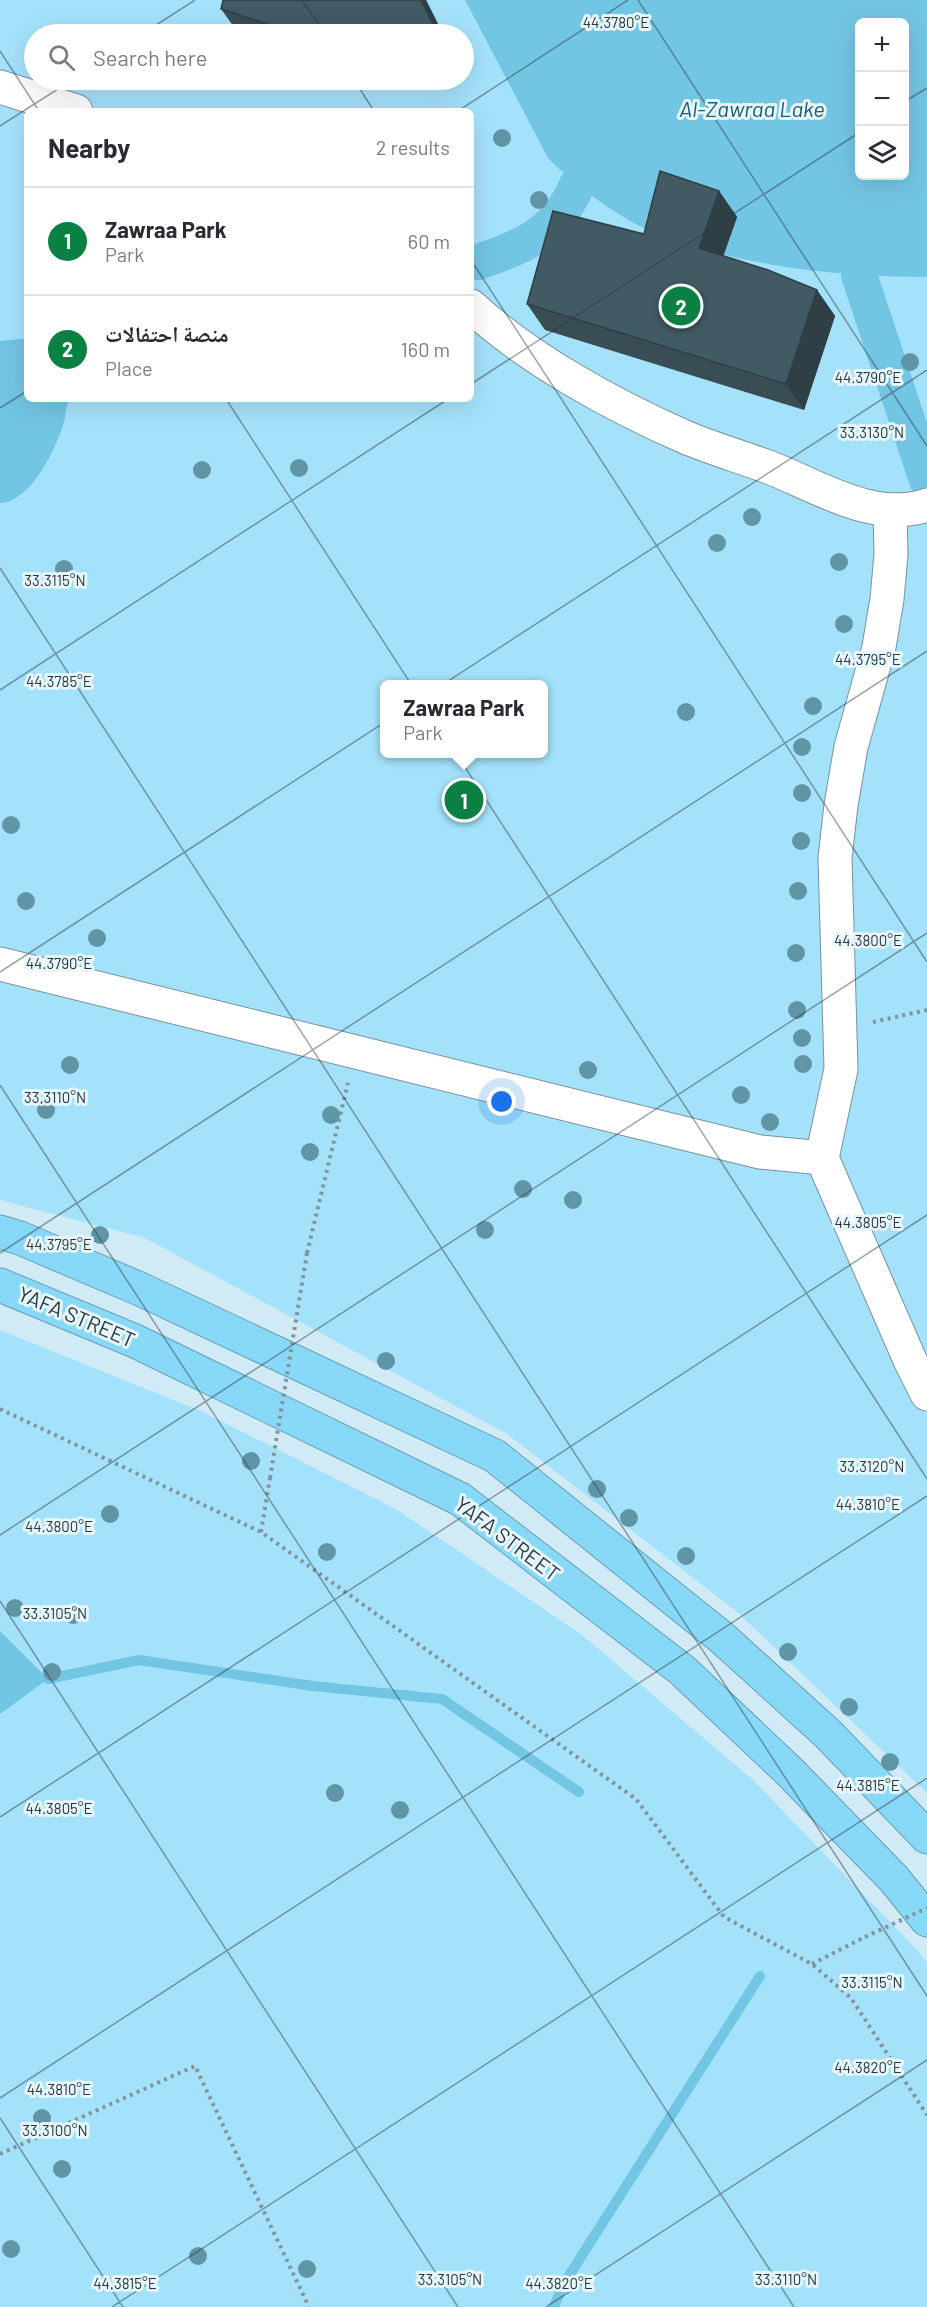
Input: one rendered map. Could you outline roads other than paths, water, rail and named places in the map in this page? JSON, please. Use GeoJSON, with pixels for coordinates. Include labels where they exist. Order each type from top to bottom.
{"type":"FeatureCollection","features":[{"type":"Feature","properties":{"kind":"highway"},"geometry":{"type":"LineString","coordinates":[[0,1232],[20,1238],[140,1289],[495,1456],[721,1637],[828,1734],[927,1837]]}},
{"type":"Feature","properties":{"kind":"highway","name":"YAFA STREET"},"geometry":{"type":"LineString","coordinates":[[0,1285],[135,1341],[460,1499],[682,1670],[790,1772],[894,1879],[927,1920]]}},
{"type":"Feature","properties":{"kind":"street"},"geometry":{"type":"LineString","coordinates":[[0,87],[66,108]]}},
{"type":"Feature","properties":{"kind":"street"},"geometry":{"type":"LineString","coordinates":[[474,309],[494,327],[547,364],[609,399],[685,437],[746,458],[861,506],[890,510],[927,505]]}},
{"type":"Feature","properties":{"kind":"street"},"geometry":{"type":"LineString","coordinates":[[890,510],[891,554],[887,599],[879,647],[851,747],[835,858],[841,1069],[822,1158],[927,1394]]}},
{"type":"Feature","properties":{"kind":"street"},"geometry":{"type":"LineString","coordinates":[[0,964],[760,1152],[822,1158]]}},
{"type":"Feature","properties":{"kind":"water","name":"Al-Zawraa Lake"},"geometry":{"type":"Polygon","coordinates":[[[465,0],[927,0],[927,277],[862,275],[796,268],[700,249],[654,233],[621,216],[560,170],[548,158],[465,0]]]}},
{"type":"Feature","properties":{"kind":"water"},"geometry":{"type":"Polygon","coordinates":[[[24,339],[24,402],[68,402],[60,433],[41,472],[22,494],[0,503],[0,341],[24,339]]]}},
{"type":"Feature","properties":{"kind":"water"},"geometry":{"type":"Polygon","coordinates":[[[0,1631],[48,1679],[0,1714],[0,1631]]]}},
{"type":"Feature","properties":{"kind":"waterway"},"geometry":{"type":"LineString","coordinates":[[478,262],[524,243],[549,226],[560,215],[577,185]]}},
{"type":"Feature","properties":{"kind":"waterway"},"geometry":{"type":"LineString","coordinates":[[859,275],[927,480]]}},
{"type":"Feature","properties":{"kind":"waterway"},"geometry":{"type":"LineString","coordinates":[[48,1679],[139,1660],[313,1686],[442,1699],[579,1792]]}},
{"type":"Feature","properties":{"kind":"waterway"},"geometry":{"type":"LineString","coordinates":[[554,2307],[563,2285],[760,1976]]}},
{"type":"Feature","properties":{"kind":"place","name":"منصة احتفالات"},"geometry":{"type":"Point","coordinates":[681,306]}},
{"type":"Feature","properties":{"kind":"place","name":"Zawraa Park"},"geometry":{"type":"Point","coordinates":[464,800]}}]}
